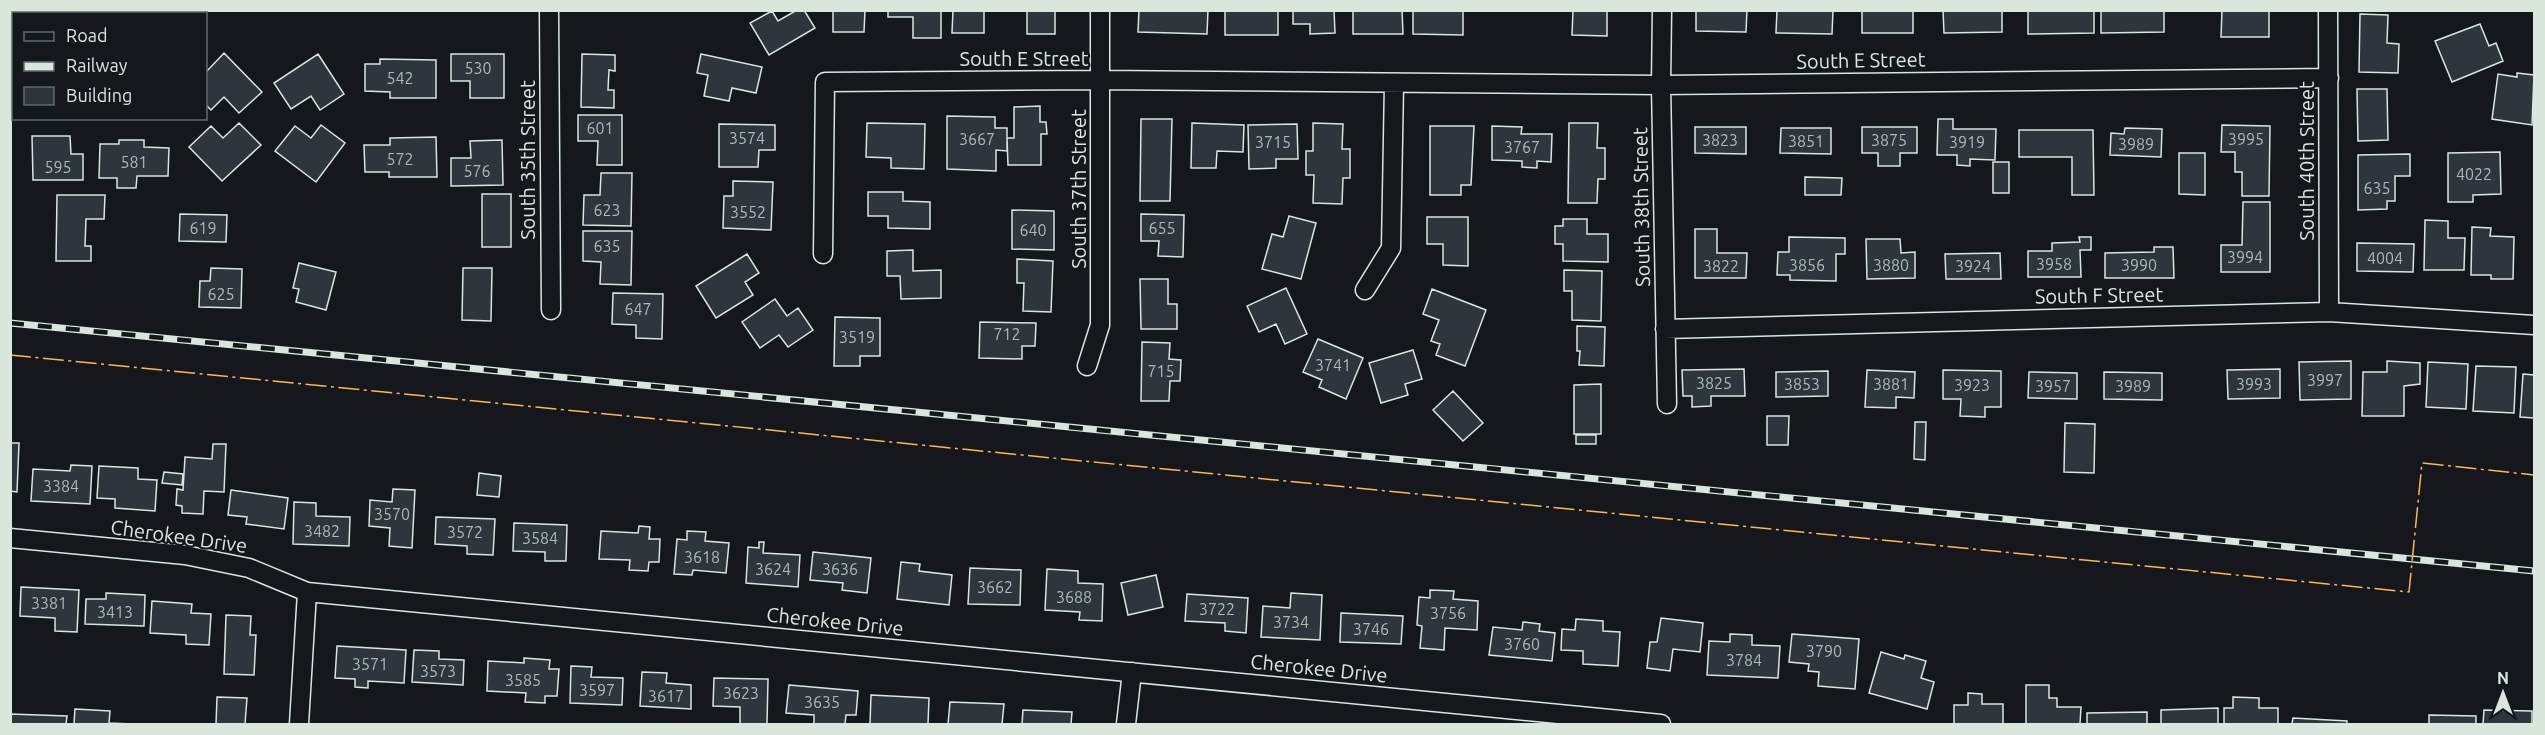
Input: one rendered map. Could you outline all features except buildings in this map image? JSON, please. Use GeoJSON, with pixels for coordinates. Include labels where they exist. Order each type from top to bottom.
{"type":"FeatureCollection","features":[{"type":"Feature","properties":{"kind":"street","name":"South 35th Street"},"geometry":{"type":"LineString","coordinates":[[549,10],[551,310]]}},
{"type":"Feature","properties":{"kind":"street","name":"South 37th Street"},"geometry":{"type":"LineString","coordinates":[[1087,366],[1100,325],[1100,10]]}},
{"type":"Feature","properties":{"kind":"street","name":"South 38th Street"},"geometry":{"type":"LineString","coordinates":[[1662,10],[1666,404]]}},
{"type":"Feature","properties":{"kind":"street","name":"South 40th Street"},"geometry":{"type":"LineString","coordinates":[[2328,10],[2329,312]]}},
{"type":"Feature","properties":{"kind":"street","name":"South E Street"},"geometry":{"type":"LineString","coordinates":[[823,254],[825,82],[1101,80],[1661,85],[2329,78]]}},
{"type":"Feature","properties":{"kind":"street"},"geometry":{"type":"LineString","coordinates":[[1365,290],[1391,248],[1394,84]]}},
{"type":"Feature","properties":{"kind":"street","name":"South F Street"},"geometry":{"type":"LineString","coordinates":[[1665,329],[2329,312],[2535,325]]}},
{"type":"Feature","properties":{"kind":"street","name":"Cherokee Drive"},"geometry":{"type":"LineString","coordinates":[[10,538],[185,555],[249,567],[307,592],[1661,724]]}},
{"type":"Feature","properties":{"kind":"street"},"geometry":{"type":"LineString","coordinates":[[300,724],[307,592]]}},
{"type":"Feature","properties":{"kind":"street"},"geometry":{"type":"LineString","coordinates":[[1126,724],[1132,672]]}},
{"type":"Feature","properties":{"kind":"railway"},"geometry":{"type":"LineString","coordinates":[[10,323],[2534,571]]}},
{"type":"Feature","properties":{"kind":"power"},"geometry":{"type":"LineString","coordinates":[[10,355],[2409,592],[2422,463],[2534,475]]}}]}
